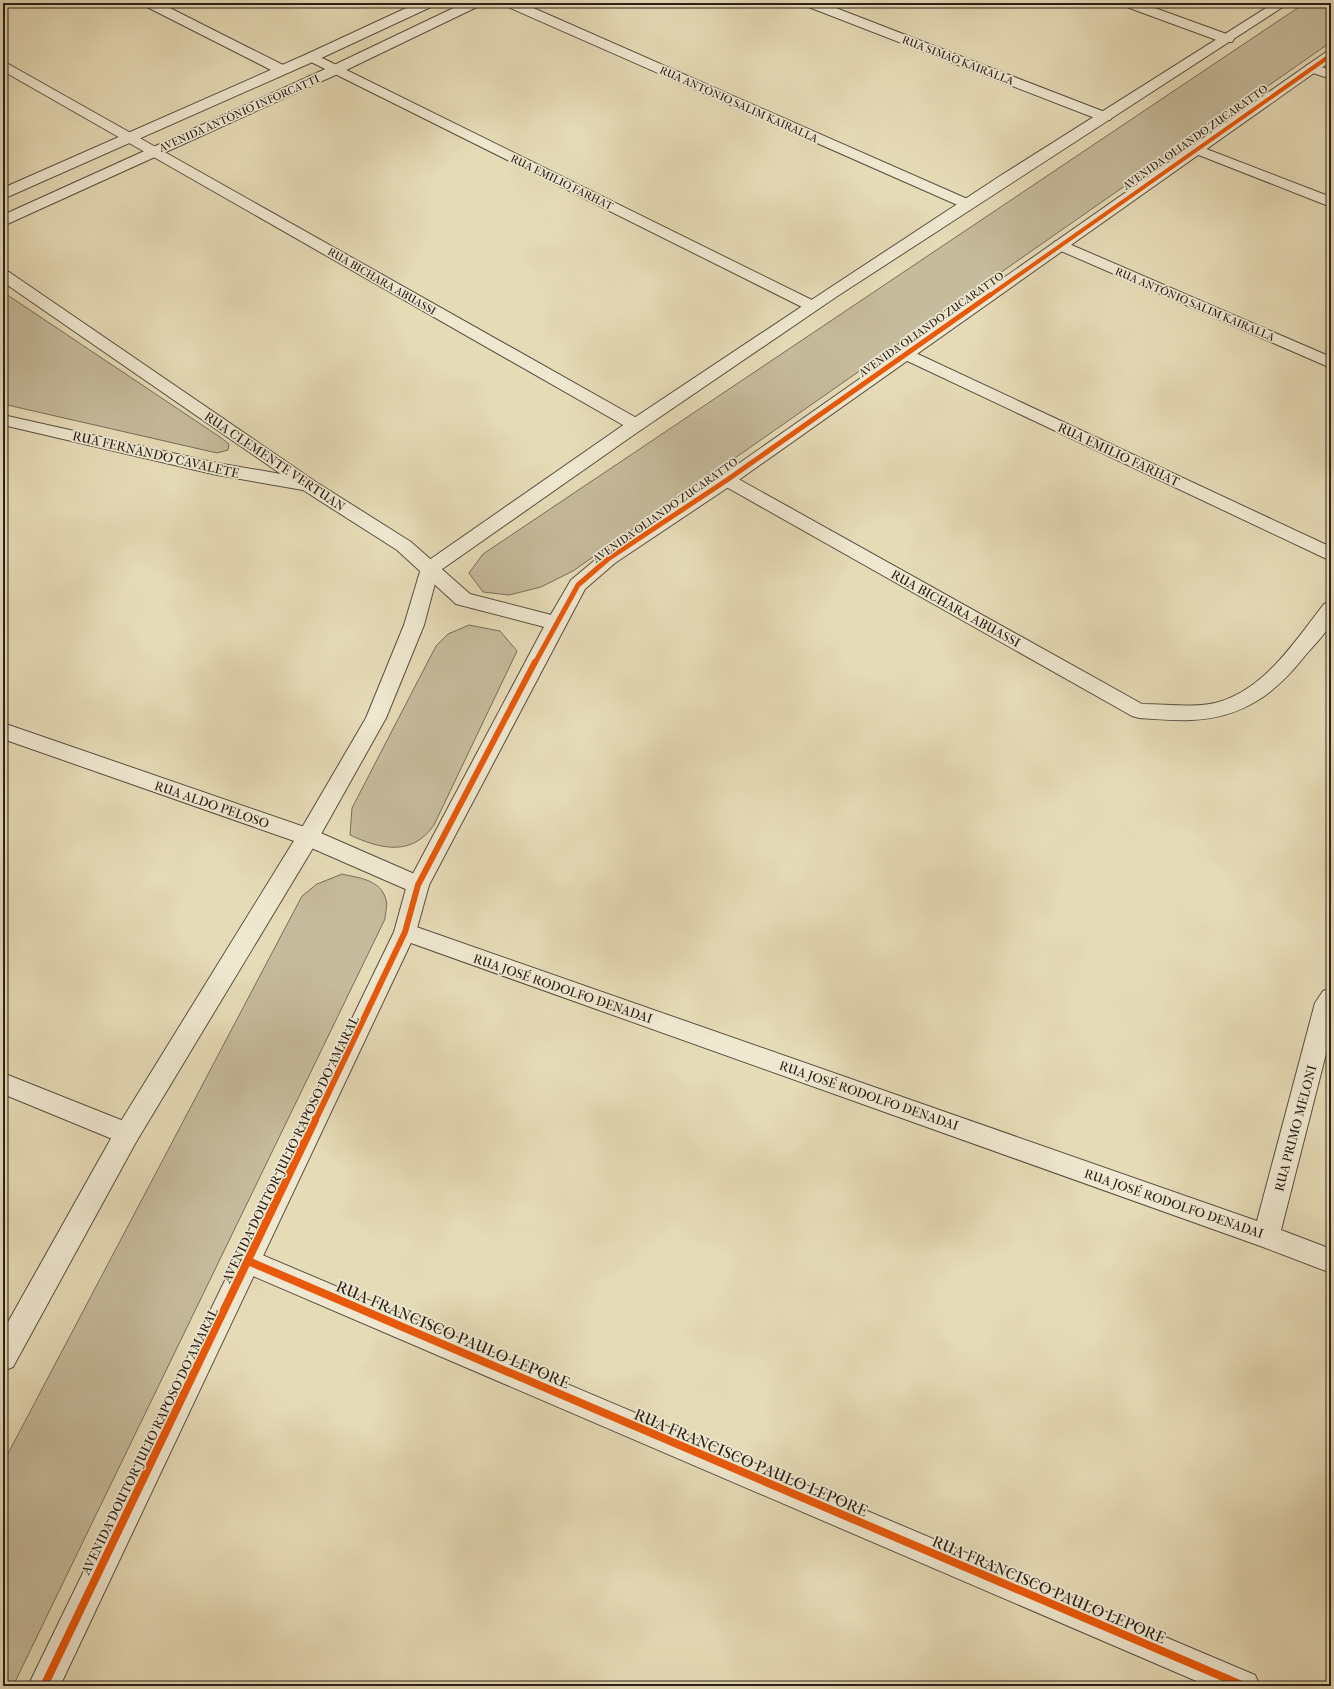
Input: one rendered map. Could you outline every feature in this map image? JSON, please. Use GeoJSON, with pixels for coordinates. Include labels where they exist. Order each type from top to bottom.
{"type":"FeatureCollection","features":[{"type":"Feature","properties":{"kind":"street"},"geometry":{"type":"LineString","coordinates":[[150,3],[282,70]]}},
{"type":"Feature","properties":{"kind":"street","name":"AVENIDA ANTÔNIO INFORCATTI"},"geometry":{"type":"LineString","coordinates":[[3,221],[337,69],[474,3]]}},
{"type":"Feature","properties":{"kind":"street","name":"RUA ANTÔNIO SALIM KAIRALLA"},"geometry":{"type":"LineString","coordinates":[[511,3],[967,204]]}},
{"type":"Feature","properties":{"kind":"street","name":"RUA SIMÃO KAIRALLA"},"geometry":{"type":"LineString","coordinates":[[811,3],[1105,117]]}},
{"type":"Feature","properties":{"kind":"street"},"geometry":{"type":"LineString","coordinates":[[1129,3],[1228,39]]}},
{"type":"Feature","properties":{"kind":"street"},"geometry":{"type":"LineString","coordinates":[[3,1358],[127,1134],[308,837],[376,718],[414,625],[429,569],[636,425],[812,306],[967,204],[1283,3]]}},
{"type":"Feature","properties":{"kind":"street","name":"AVENIDA ANTÔNIO INFORCATTI"},"geometry":{"type":"LineString","coordinates":[[3,194],[312,57],[419,4]]}},
{"type":"Feature","properties":{"kind":"street","name":"AVENIDA OLIANDO ZUCARATTO"},"geometry":{"type":"LineString","coordinates":[[556,623],[578,585],[608,559],[727,480],[1331,55]]}},
{"type":"Feature","properties":{"kind":"street","name":"RUA EMILIO FARHAT"},"geometry":{"type":"LineString","coordinates":[[312,57],[812,306]]}},
{"type":"Feature","properties":{"kind":"street","name":"RUA BICHARA ABUASSI"},"geometry":{"type":"LineString","coordinates":[[3,65],[636,425]]}},
{"type":"Feature","properties":{"kind":"street"},"geometry":{"type":"LineString","coordinates":[[1312,68],[1331,75]]}},
{"type":"Feature","properties":{"kind":"street"},"geometry":{"type":"LineString","coordinates":[[1196,149],[1331,202]]}},
{"type":"Feature","properties":{"kind":"street","name":"RUA ANTÔNIO SALIM KAIRALLA"},"geometry":{"type":"LineString","coordinates":[[1060,245],[1331,363]]}},
{"type":"Feature","properties":{"kind":"street","name":"RUA CLEMENTE VERTUAN"},"geometry":{"type":"LineString","coordinates":[[3,275],[310,486],[404,546],[463,599],[519,615],[556,623]]}},
{"type":"Feature","properties":{"kind":"street","name":"RUA EMILIO FARHAT"},"geometry":{"type":"LineString","coordinates":[[906,354],[1331,555]]}},
{"type":"Feature","properties":{"kind":"street","name":"RUA FERNANDO CAVALETE"},"geometry":{"type":"LineString","coordinates":[[3,420],[217,468],[310,486]]}},
{"type":"Feature","properties":{"kind":"street","name":"RUA BICHARA ABUASSI"},"geometry":{"type":"LineString","coordinates":[[727,480],[1139,710],[1192,713],[1231,707],[1255,695],[1278,676],[1331,609]]}},
{"type":"Feature","properties":{"kind":"street","name":"AVENIDA DOUTOR JULIO RAPOSO DO AMARAL"},"geometry":{"type":"LineString","coordinates":[[44,1686],[405,932],[418,885],[556,623]]}},
{"type":"Feature","properties":{"kind":"street","name":"RUA ALDO PELOSO"},"geometry":{"type":"LineString","coordinates":[[3,731],[308,837],[418,885]]}},
{"type":"Feature","properties":{"kind":"street","name":"RUA JOSÉ RODOLFO DENADAI"},"geometry":{"type":"LineString","coordinates":[[405,932],[1266,1236],[1331,1261]]}},
{"type":"Feature","properties":{"kind":"street","name":"RUA PRIMO MELONI"},"geometry":{"type":"LineString","coordinates":[[1266,1236],[1327,1003],[1331,998]]}},
{"type":"Feature","properties":{"kind":"street"},"geometry":{"type":"LineString","coordinates":[[3,1083],[127,1134]]}},
{"type":"Feature","properties":{"kind":"street","name":"RUA FRANCISCO PAULO LEPORE"},"geometry":{"type":"LineString","coordinates":[[248,1261],[1244,1686]]}},
{"type":"Feature","properties":{"kind":"shaded area"},"geometry":{"type":"Polygon","coordinates":[[[1305,3],[1331,3],[1331,42],[573,571],[541,587],[509,595],[483,592],[469,573],[483,554],[1305,3]]]}},
{"type":"Feature","properties":{"kind":"shaded area"},"geometry":{"type":"Polygon","coordinates":[[[3,292],[220,437],[229,444],[228,450],[217,453],[3,404],[3,292]]]}},
{"type":"Feature","properties":{"kind":"shaded area"},"geometry":{"type":"Polygon","coordinates":[[[469,625],[500,631],[517,651],[434,825],[416,842],[406,846],[395,847],[373,844],[350,835],[352,808],[436,646],[448,634],[469,625]]]}},
{"type":"Feature","properties":{"kind":"shaded area"},"geometry":{"type":"Polygon","coordinates":[[[342,874],[362,878],[379,888],[387,902],[385,919],[13,1686],[3,1686],[3,1463],[302,896],[317,884],[342,874]]]}},
{"type":"Feature","properties":{"kind":"cycle path"},"geometry":{"type":"LineString","coordinates":[[44,1686],[405,932],[418,885],[556,623],[578,585],[608,559],[727,480],[1331,55]]}},
{"type":"Feature","properties":{"kind":"cycle path"},"geometry":{"type":"LineString","coordinates":[[248,1261],[1244,1686]]}}]}
